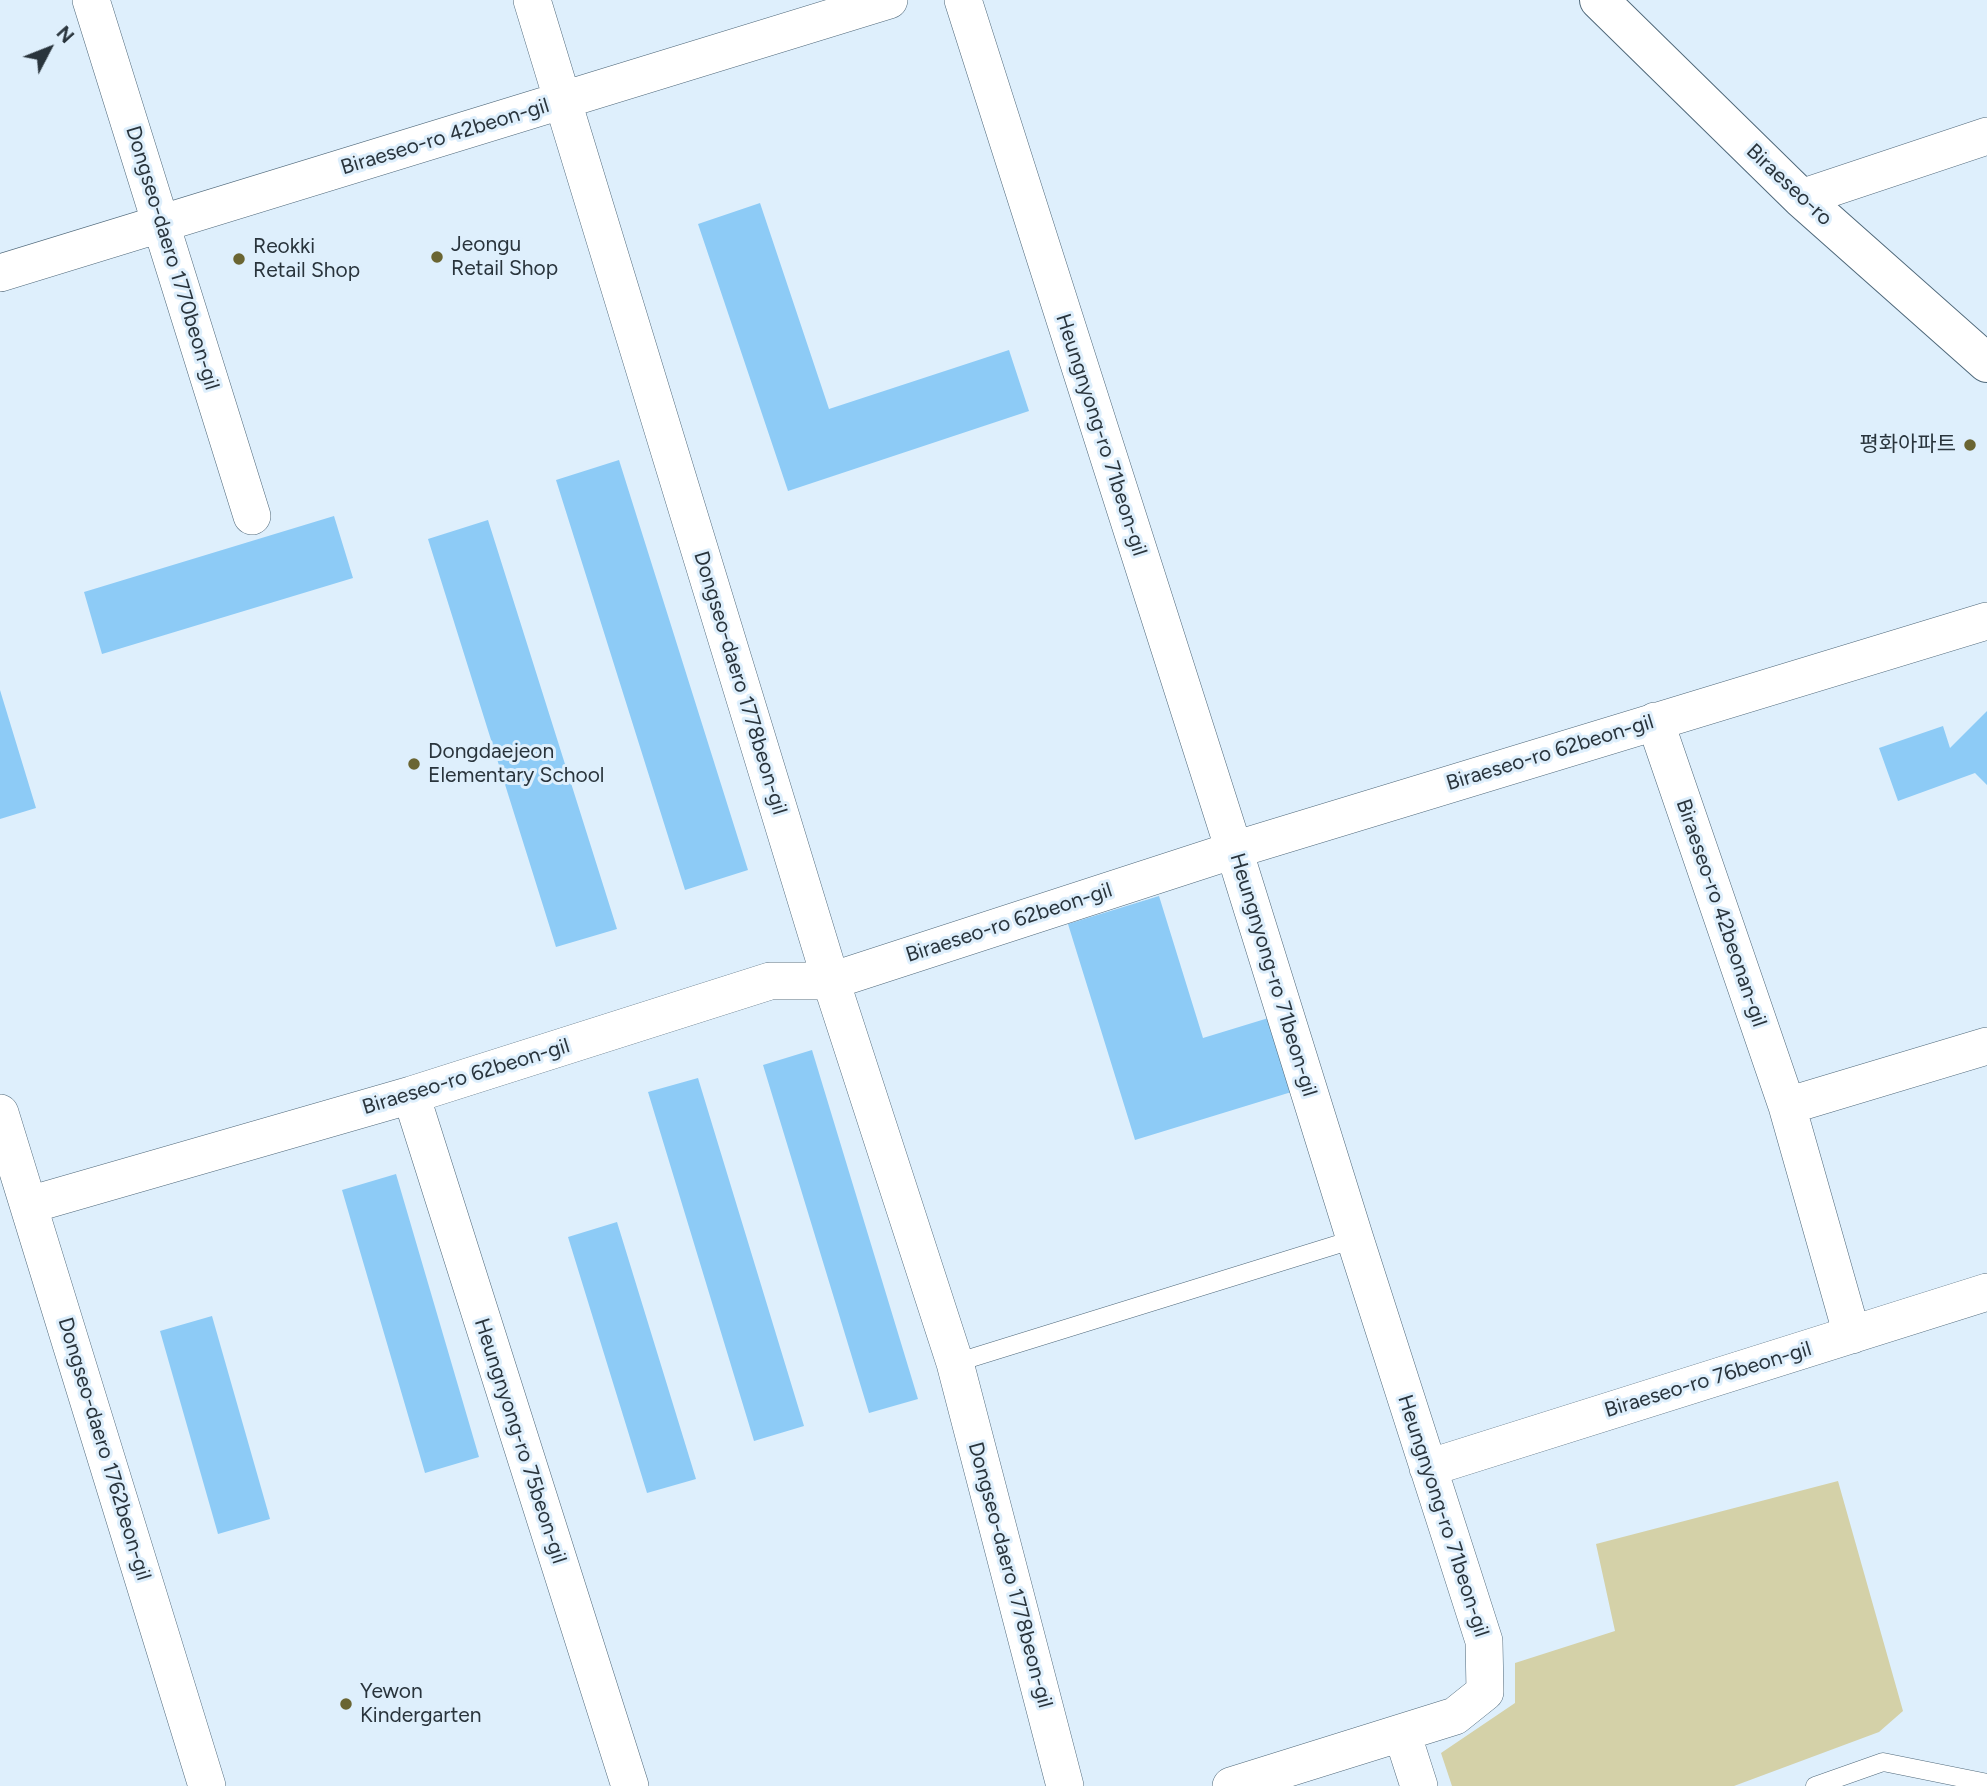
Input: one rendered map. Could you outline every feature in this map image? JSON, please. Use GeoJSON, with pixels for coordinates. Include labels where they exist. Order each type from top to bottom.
{"type":"FeatureCollection","features":[{"type":"Feature","properties":{"kind":"street","name":"Dongseo-daero 1770beon-gil"},"geometry":{"type":"LineString","coordinates":[[91,0],[252,516]]}},
{"type":"Feature","properties":{"kind":"street","name":"Dongseo-daero 1778beon-gil"},"geometry":{"type":"LineString","coordinates":[[532,0],[831,981],[955,1363],[1065,1786]]}},
{"type":"Feature","properties":{"kind":"street","name":"Biraeseo-ro 42beon-gil"},"geometry":{"type":"LineString","coordinates":[[0,273],[889,0]]}},
{"type":"Feature","properties":{"kind":"street","name":"Heungnyong-ro 71beon-gil"},"geometry":{"type":"LineString","coordinates":[[963,0],[1484,1641],[1485,1692],[1455,1717],[1231,1786]]}},
{"type":"Feature","properties":{"kind":"street","name":"Biraeseo-ro"},"geometry":{"type":"LineString","coordinates":[[1599,0],[1801,198],[1987,363]]}},
{"type":"Feature","properties":{"kind":"street"},"geometry":{"type":"LineString","coordinates":[[1801,198],[1987,136]]}},
{"type":"Feature","properties":{"kind":"street","name":"Biraeseo-ro 62beon-gil"},"geometry":{"type":"LineString","coordinates":[[29,1205],[411,1095],[770,981],[831,981],[1234,850],[1987,621]]}},
{"type":"Feature","properties":{"kind":"street","name":"Biraeseo-ro 42beonan-gil"},"geometry":{"type":"LineString","coordinates":[[1655,721],[1787,1106],[1852,1335]]}},
{"type":"Feature","properties":{"kind":"street"},"geometry":{"type":"LineString","coordinates":[[1787,1106],[1987,1046]]}},
{"type":"Feature","properties":{"kind":"street","name":"Heungnyong-ro 75beon-gil"},"geometry":{"type":"LineString","coordinates":[[411,1095],[630,1786]]}},
{"type":"Feature","properties":{"kind":"street","name":"Dongseo-daero 1762beon-gil"},"geometry":{"type":"LineString","coordinates":[[0,1113],[207,1786]]}},
{"type":"Feature","properties":{"kind":"street","name":"Biraeseo-ro 76beon-gil"},"geometry":{"type":"LineString","coordinates":[[1428,1468],[1987,1292]]}},
{"type":"Feature","properties":{"kind":"street"},"geometry":{"type":"LineString","coordinates":[[1402,1733],[1419,1786]]}},
{"type":"Feature","properties":{"kind":"lane"},"geometry":{"type":"LineString","coordinates":[[955,1363],[1355,1239]]}},
{"type":"Feature","properties":{"kind":"lane"},"geometry":{"type":"LineString","coordinates":[[1815,1786],[1884,1762],[1987,1783]]}},
{"type":"Feature","properties":{"kind":"shaded area"},"geometry":{"type":"Polygon","coordinates":[[[1838,1481],[1903,1711],[1879,1732],[1734,1786],[1452,1786],[1441,1753],[1515,1703],[1515,1663],[1615,1631],[1596,1544],[1838,1481]]]}},
{"type":"Feature","properties":{"kind":"building"},"geometry":{"type":"Polygon","coordinates":[[[760,203],[829,409],[1009,350],[1029,411],[788,491],[698,224],[760,203]]]}},
{"type":"Feature","properties":{"kind":"building"},"geometry":{"type":"Polygon","coordinates":[[[619,460],[748,870],[685,890],[556,480],[619,460]]]}},
{"type":"Feature","properties":{"kind":"building"},"geometry":{"type":"Polygon","coordinates":[[[334,516],[353,578],[102,654],[84,592],[334,516]]]}},
{"type":"Feature","properties":{"kind":"building"},"geometry":{"type":"Polygon","coordinates":[[[488,520],[617,929],[556,947],[428,539],[488,520]]]}},
{"type":"Feature","properties":{"kind":"building"},"geometry":{"type":"Polygon","coordinates":[[[0,690],[36,808],[0,819],[0,690]]]}},
{"type":"Feature","properties":{"kind":"building"},"geometry":{"type":"Polygon","coordinates":[[[1987,711],[1987,785],[1975,773],[1898,801],[1879,748],[1943,726],[1950,748],[1987,711]]]}},
{"type":"Feature","properties":{"kind":"building"},"geometry":{"type":"Polygon","coordinates":[[[1159,896],[1203,1038],[1275,1016],[1298,1090],[1135,1140],[1068,924],[1159,896]]]}},
{"type":"Feature","properties":{"kind":"building"},"geometry":{"type":"Polygon","coordinates":[[[812,1050],[918,1399],[869,1413],[763,1065],[812,1050]]]}},
{"type":"Feature","properties":{"kind":"building"},"geometry":{"type":"Polygon","coordinates":[[[698,1078],[804,1426],[754,1441],[648,1092],[698,1078]]]}},
{"type":"Feature","properties":{"kind":"building"},"geometry":{"type":"Polygon","coordinates":[[[396,1174],[479,1457],[425,1473],[342,1190],[396,1174]]]}},
{"type":"Feature","properties":{"kind":"building"},"geometry":{"type":"Polygon","coordinates":[[[617,1222],[696,1479],[647,1493],[568,1237],[617,1222]]]}},
{"type":"Feature","properties":{"kind":"building"},"geometry":{"type":"Polygon","coordinates":[[[212,1316],[270,1519],[218,1534],[160,1331],[212,1316]]]}},
{"type":"Feature","properties":{"kind":"place","name":"Jeongu Retail Shop"},"geometry":{"type":"Point","coordinates":[437,257]}},
{"type":"Feature","properties":{"kind":"place","name":"Reokki Retail Shop"},"geometry":{"type":"Point","coordinates":[239,259]}},
{"type":"Feature","properties":{"kind":"place","name":"평화아파트"},"geometry":{"type":"Point","coordinates":[1970,445]}},
{"type":"Feature","properties":{"kind":"place","name":"Dongdaejeon Elementary School"},"geometry":{"type":"Point","coordinates":[414,764]}},
{"type":"Feature","properties":{"kind":"place","name":"Yewon Kindergarten"},"geometry":{"type":"Point","coordinates":[346,1704]}}]}
